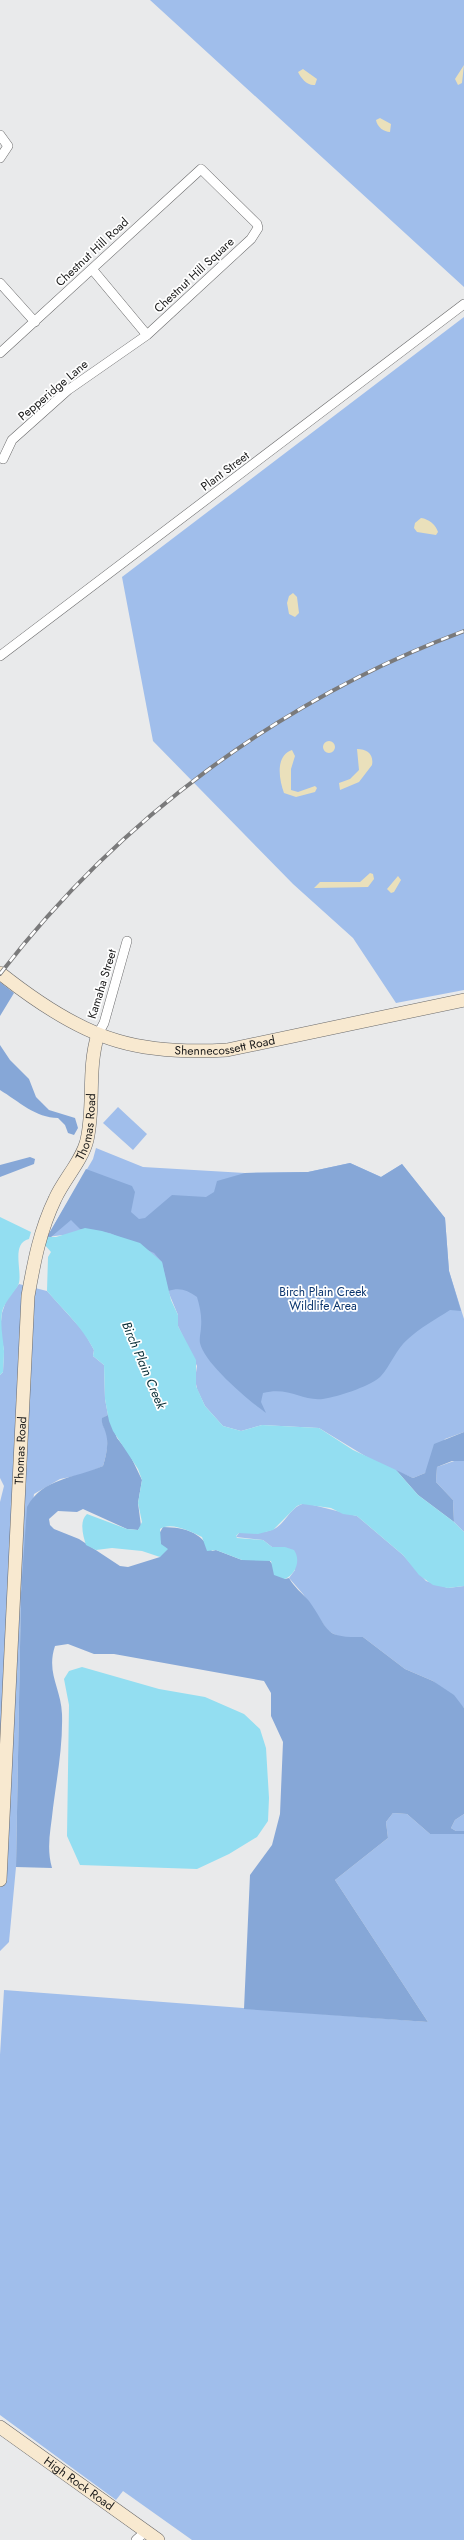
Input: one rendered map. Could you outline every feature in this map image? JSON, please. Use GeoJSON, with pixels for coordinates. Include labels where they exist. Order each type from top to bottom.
{"type":"FeatureCollection","features":[{"type":"Feature","properties":{"kind":"main road","name":"Shennecossett Road"},"geometry":{"type":"LineString","coordinates":[[0,973],[36,999],[98,1034],[119,1041],[148,1046],[206,1051],[227,1050],[464,1000]]}},
{"type":"Feature","properties":{"kind":"main road","name":"Thomas Road"},"geometry":{"type":"LineString","coordinates":[[0,1880],[29,1288],[39,1238],[55,1199],[86,1141],[90,1112],[91,1056],[98,1034]]}},
{"type":"Feature","properties":{"kind":"main road","name":"High Rock Road"},"geometry":{"type":"LineString","coordinates":[[0,2427],[158,2540]]}},
{"type":"Feature","properties":{"kind":"street"},"geometry":{"type":"LineString","coordinates":[[0,135],[8,146],[0,158]]}},
{"type":"Feature","properties":{"kind":"street","name":"Chestnut Hill Road"},"geometry":{"type":"LineString","coordinates":[[0,353],[201,169]]}},
{"type":"Feature","properties":{"kind":"street","name":"Chestnut Hill Square"},"geometry":{"type":"LineString","coordinates":[[147,335],[251,238],[258,228],[254,219],[201,169]]}},
{"type":"Feature","properties":{"kind":"street"},"geometry":{"type":"LineString","coordinates":[[92,269],[147,335]]}},
{"type":"Feature","properties":{"kind":"street"},"geometry":{"type":"LineString","coordinates":[[0,284],[34,322]]}},
{"type":"Feature","properties":{"kind":"street","name":"Plant Street"},"geometry":{"type":"LineString","coordinates":[[0,656],[464,304]]}},
{"type":"Feature","properties":{"kind":"street","name":"Pepperidge Lane"},"geometry":{"type":"LineString","coordinates":[[3,459],[12,440],[68,390],[147,335]]}},
{"type":"Feature","properties":{"kind":"street","name":"Kamaha Street"},"geometry":{"type":"LineString","coordinates":[[98,1034],[104,1023],[127,941]]}},
{"type":"Feature","properties":{"kind":"street"},"geometry":{"type":"LineString","coordinates":[[136,2540],[146,2531]]}},
{"type":"Feature","properties":{"kind":"green space"},"geometry":{"type":"Polygon","coordinates":[[[150,0],[464,0],[464,287],[150,0]]]}},
{"type":"Feature","properties":{"kind":"green space"},"geometry":{"type":"Polygon","coordinates":[[[464,317],[464,990],[396,1003],[353,938],[293,884],[153,741],[122,577],[464,317]]]}},
{"type":"Feature","properties":{"kind":"green space"},"geometry":{"type":"Polygon","coordinates":[[[0,982],[14,993],[0,1016],[0,982]]]}},
{"type":"Feature","properties":{"kind":"green space"},"geometry":{"type":"Polygon","coordinates":[[[0,1045],[10,1060],[29,1079],[36,1097],[49,1110],[75,1118],[78,1128],[74,1135],[68,1133],[65,1125],[58,1118],[35,1112],[20,1104],[0,1090],[0,1045]]]}},
{"type":"Feature","properties":{"kind":"green space"},"geometry":{"type":"Polygon","coordinates":[[[118,1107],[147,1134],[133,1150],[103,1123],[118,1107]]]}},
{"type":"Feature","properties":{"kind":"green space","name":"Birch Plain Creek Wildlife Area"},"geometry":{"type":"Polygon","coordinates":[[[96,1148],[143,1167],[245,1173],[308,1172],[350,1163],[381,1177],[402,1164],[445,1218],[449,1271],[464,1319],[464,1432],[445,1439],[425,1473],[413,1478],[375,1462],[319,1428],[262,1425],[241,1431],[223,1426],[205,1406],[197,1389],[195,1379],[197,1366],[178,1326],[178,1315],[168,1291],[63,1235],[47,1237],[93,1159],[96,1148]]]}},
{"type":"Feature","properties":{"kind":"green space"},"geometry":{"type":"Polygon","coordinates":[[[30,1157],[35,1159],[34,1164],[0,1177],[0,1165],[30,1157]]]}},
{"type":"Feature","properties":{"kind":"green space","name":"Birch Plain Creek Wildlife Area"},"geometry":{"type":"Polygon","coordinates":[[[350,1163],[381,1177],[402,1164],[445,1218],[449,1271],[461,1311],[450,1310],[413,1335],[400,1347],[385,1372],[377,1379],[356,1390],[333,1397],[312,1399],[282,1392],[273,1391],[263,1393],[261,1402],[266,1413],[228,1381],[209,1361],[200,1343],[201,1320],[197,1297],[183,1290],[176,1289],[168,1291],[162,1262],[154,1253],[110,1233],[80,1229],[71,1220],[51,1237],[47,1237],[86,1169],[132,1186],[135,1192],[131,1212],[139,1219],[145,1218],[172,1195],[206,1197],[214,1192],[217,1181],[245,1173],[308,1172],[350,1163]]]}},
{"type":"Feature","properties":{"kind":"green space"},"geometry":{"type":"Polygon","coordinates":[[[19,1284],[47,1291],[84,1332],[94,1350],[93,1356],[104,1365],[105,1399],[108,1415],[103,1418],[102,1422],[107,1434],[108,1442],[103,1466],[85,1474],[60,1479],[34,1494],[21,1592],[16,1867],[9,1942],[0,1951],[0,1502],[4,1486],[0,1478],[0,1375],[3,1372],[4,1350],[0,1330],[2,1313],[6,1301],[19,1284]]]}},
{"type":"Feature","properties":{"kind":"green space"},"geometry":{"type":"Polygon","coordinates":[[[108,1415],[117,1438],[129,1453],[142,1480],[138,1503],[141,1526],[138,1530],[127,1529],[83,1509],[77,1512],[58,1511],[49,1519],[50,1525],[54,1529],[79,1539],[120,1566],[128,1567],[160,1557],[161,1545],[159,1534],[163,1527],[179,1528],[191,1532],[202,1539],[212,1551],[216,1550],[242,1560],[268,1559],[285,1579],[289,1578],[309,1601],[328,1630],[333,1634],[350,1637],[363,1637],[405,1669],[433,1681],[454,1695],[464,1708],[464,1814],[455,1820],[451,1828],[456,1831],[464,1831],[464,1834],[430,1834],[407,1814],[393,1813],[386,1822],[388,1838],[335,1880],[428,2022],[244,2009],[250,1875],[272,1845],[280,1814],[283,1742],[271,1716],[271,1693],[264,1681],[114,1654],[94,1654],[68,1644],[55,1646],[52,1664],[61,1705],[62,1737],[50,1838],[49,1853],[52,1868],[16,1867],[21,1592],[27,1507],[33,1497],[51,1484],[103,1466],[106,1454],[107,1438],[102,1423],[102,1418],[108,1415]]]}},
{"type":"Feature","properties":{"kind":"green space"},"geometry":{"type":"Polygon","coordinates":[[[464,1432],[464,1461],[452,1461],[437,1467],[436,1482],[453,1500],[454,1522],[418,1495],[396,1470],[413,1478],[425,1473],[434,1444],[464,1432]]]}},
{"type":"Feature","properties":{"kind":"green space"},"geometry":{"type":"Polygon","coordinates":[[[460,1459],[464,1461],[464,1532],[454,1522],[453,1500],[436,1482],[437,1467],[460,1459]]]}},
{"type":"Feature","properties":{"kind":"green space"},"geometry":{"type":"Polygon","coordinates":[[[305,1503],[357,1516],[403,1555],[426,1581],[448,1588],[464,1586],[464,1708],[433,1681],[405,1669],[363,1637],[342,1638],[328,1631],[303,1594],[289,1578],[295,1570],[275,1547],[272,1547],[263,1540],[236,1537],[239,1533],[262,1532],[276,1528],[292,1511],[305,1503]]]}},
{"type":"Feature","properties":{"kind":"green space"},"geometry":{"type":"Polygon","coordinates":[[[393,1813],[407,1814],[430,1834],[464,1834],[464,2540],[192,2540],[123,2491],[116,2500],[0,2415],[0,2055],[4,1990],[428,2022],[335,1880],[388,1838],[386,1822],[393,1813]]]}},
{"type":"Feature","properties":{"kind":"green space"},"geometry":{"type":"Polygon","coordinates":[[[464,1814],[464,1831],[456,1831],[451,1828],[455,1820],[464,1814]]]}},
{"type":"Feature","properties":{"kind":"sand"},"geometry":{"type":"Polygon","coordinates":[[[464,65],[462,83],[458,85],[455,79],[464,65]]]}},
{"type":"Feature","properties":{"kind":"sand"},"geometry":{"type":"Polygon","coordinates":[[[303,69],[317,79],[315,85],[307,83],[301,77],[298,72],[303,69]]]}},
{"type":"Feature","properties":{"kind":"sand"},"geometry":{"type":"Polygon","coordinates":[[[380,118],[391,124],[390,132],[379,127],[376,120],[380,118]]]}},
{"type":"Feature","properties":{"kind":"sand"},"geometry":{"type":"Polygon","coordinates":[[[421,518],[434,525],[438,532],[436,535],[417,532],[414,528],[415,523],[421,518]]]}},
{"type":"Feature","properties":{"kind":"sand"},"geometry":{"type":"Polygon","coordinates":[[[293,593],[297,597],[299,613],[295,617],[289,614],[287,603],[289,596],[293,593]]]}},
{"type":"Feature","properties":{"kind":"sand"},"geometry":{"type":"Polygon","coordinates":[[[331,741],[334,742],[334,752],[327,753],[324,752],[323,745],[324,742],[331,741]]]}},
{"type":"Feature","properties":{"kind":"sand"},"geometry":{"type":"Polygon","coordinates":[[[357,749],[367,751],[371,755],[372,765],[359,782],[340,790],[339,783],[350,779],[359,770],[357,749]]]}},
{"type":"Feature","properties":{"kind":"sand"},"geometry":{"type":"Polygon","coordinates":[[[292,750],[295,756],[291,769],[291,790],[298,792],[315,786],[317,788],[315,792],[296,797],[284,793],[280,768],[283,757],[292,750]]]}},
{"type":"Feature","properties":{"kind":"sand"},"geometry":{"type":"Polygon","coordinates":[[[370,873],[373,874],[374,879],[368,887],[314,888],[320,882],[360,882],[370,873]]]}},
{"type":"Feature","properties":{"kind":"sand"},"geometry":{"type":"Polygon","coordinates":[[[398,876],[401,880],[394,892],[391,893],[387,889],[398,876]]]}},
{"type":"Feature","properties":{"kind":"water"},"geometry":{"type":"Polygon","coordinates":[[[0,1217],[31,1232],[29,1239],[20,1246],[18,1258],[19,1283],[2,1312],[1,1327],[4,1354],[3,1372],[0,1375],[0,1217]]]}},
{"type":"Feature","properties":{"kind":"water","name":"Birch Plain Creek"},"geometry":{"type":"Polygon","coordinates":[[[85,1228],[102,1231],[140,1243],[162,1262],[171,1300],[178,1315],[178,1326],[196,1360],[196,1386],[205,1406],[223,1426],[241,1431],[262,1425],[319,1428],[353,1450],[396,1470],[418,1495],[454,1522],[464,1532],[464,1586],[448,1588],[433,1585],[419,1575],[403,1555],[357,1516],[343,1514],[331,1508],[302,1504],[297,1506],[273,1530],[258,1534],[239,1533],[236,1536],[237,1538],[263,1540],[272,1547],[285,1547],[294,1550],[297,1558],[295,1570],[285,1579],[274,1575],[271,1561],[242,1560],[216,1550],[207,1551],[202,1537],[187,1530],[170,1526],[160,1529],[161,1544],[168,1549],[160,1557],[142,1551],[112,1548],[96,1550],[86,1545],[82,1525],[87,1514],[127,1529],[138,1530],[142,1522],[138,1503],[142,1480],[138,1469],[113,1431],[109,1421],[105,1399],[104,1365],[93,1356],[94,1350],[78,1325],[47,1291],[48,1257],[51,1252],[44,1244],[47,1237],[56,1237],[85,1228]]]}},
{"type":"Feature","properties":{"kind":"water"},"geometry":{"type":"Polygon","coordinates":[[[82,1667],[159,1689],[205,1697],[244,1714],[260,1729],[266,1748],[269,1798],[268,1821],[257,1837],[229,1854],[197,1869],[80,1865],[67,1836],[69,1705],[64,1679],[69,1671],[82,1667]]]}},
{"type":"Feature","properties":{"kind":"railway"},"geometry":{"type":"LineString","coordinates":[[0,974],[47,918],[97,865],[151,815],[208,770],[268,729],[331,691],[396,659],[464,631]]}}]}
